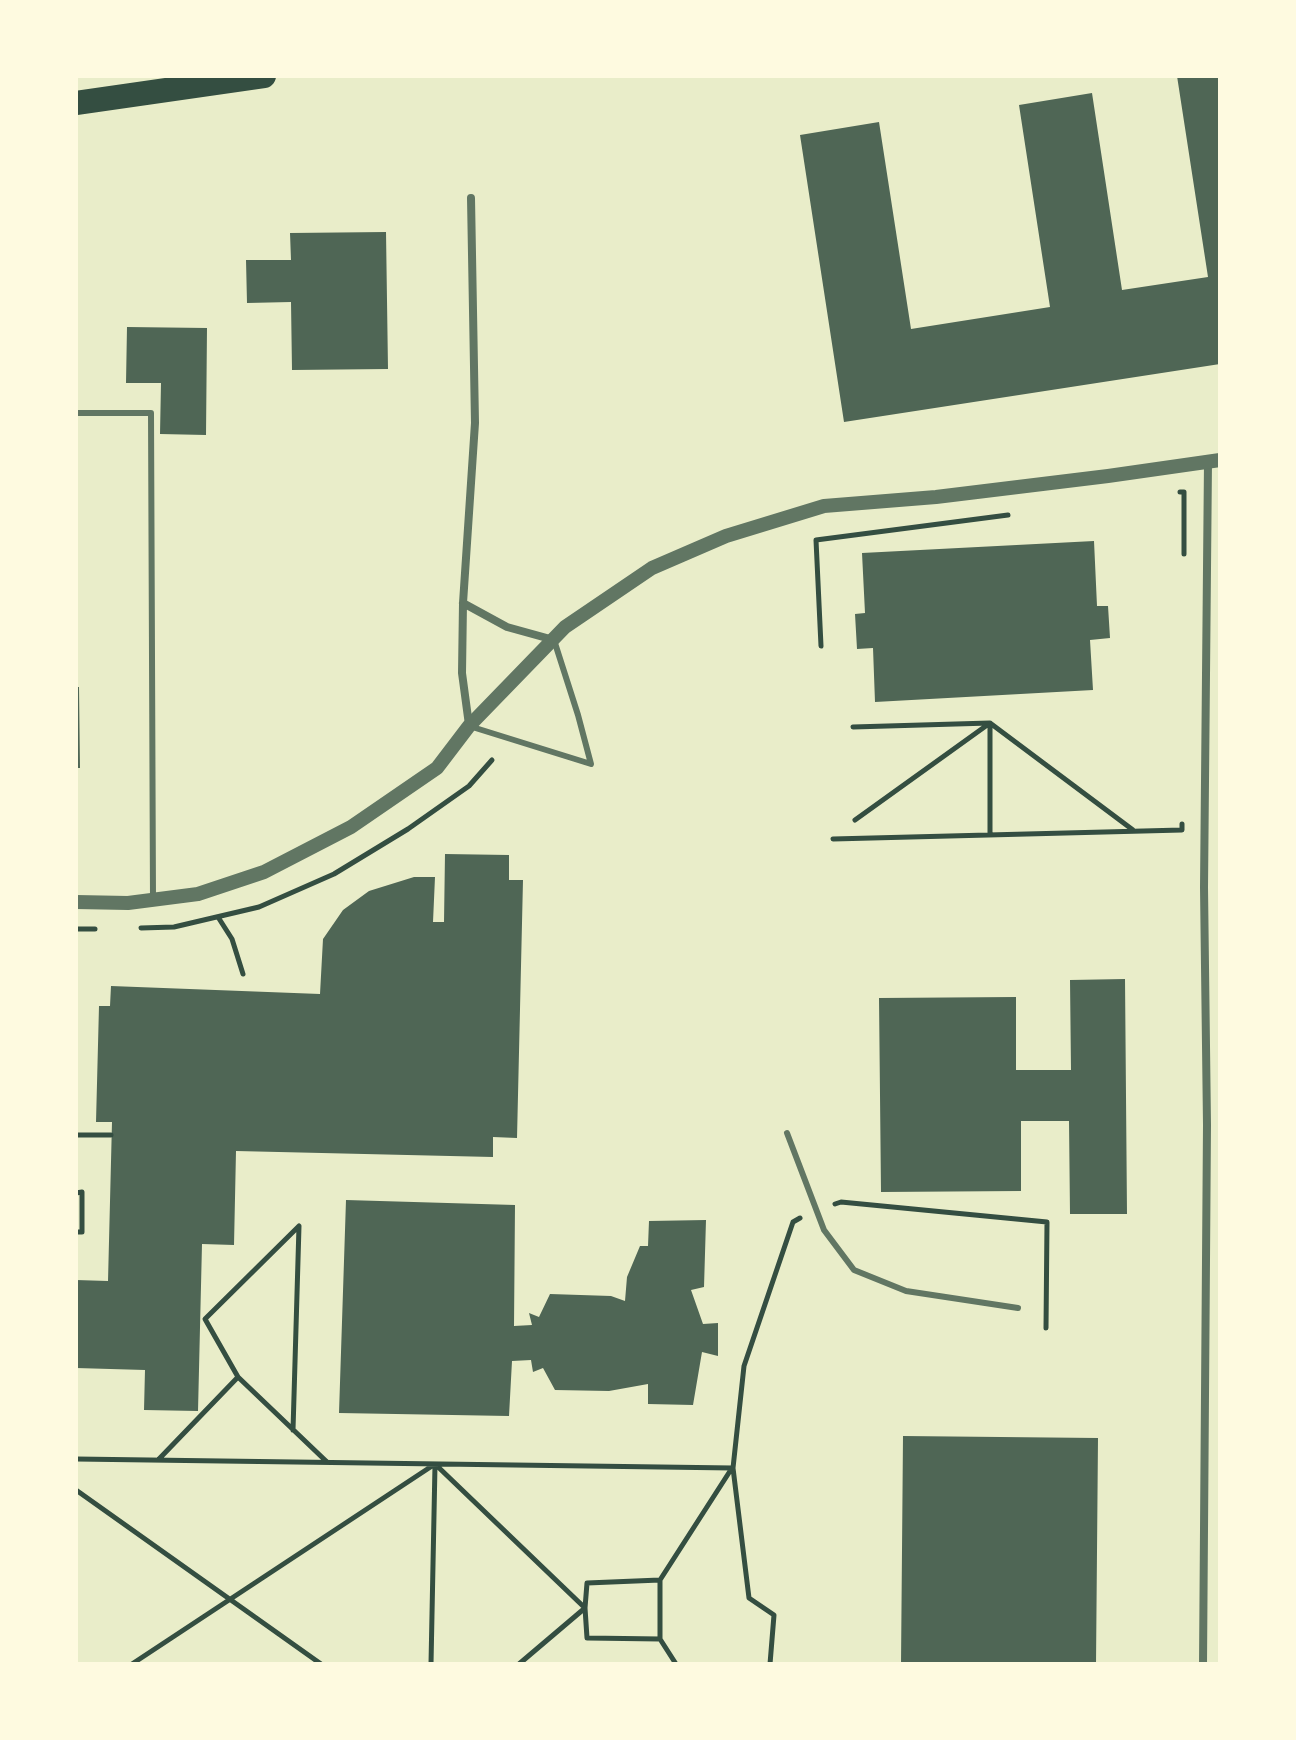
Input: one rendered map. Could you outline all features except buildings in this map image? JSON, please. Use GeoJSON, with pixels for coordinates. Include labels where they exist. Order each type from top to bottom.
{"type":"FeatureCollection","features":[{"type":"Feature","properties":{"kind":"highway"},"geometry":{"type":"LineString","coordinates":[[76,103],[264,76]]}},
{"type":"Feature","properties":{"kind":"street"},"geometry":{"type":"LineString","coordinates":[[469,726],[462,673],[463,603],[475,423],[471,198]]}},
{"type":"Feature","properties":{"kind":"street"},"geometry":{"type":"LineString","coordinates":[[76,902],[128,903],[198,894],[264,872],[351,827],[437,768],[469,726],[565,627],[652,568],[726,536],[824,506],[936,497],[1214,461],[1204,872],[1207,1125],[1203,1664]]}},
{"type":"Feature","properties":{"kind":"street"},"geometry":{"type":"LineString","coordinates":[[463,603],[507,627],[554,640]]}},
{"type":"Feature","properties":{"kind":"lane"},"geometry":{"type":"LineString","coordinates":[[76,413],[151,413],[153,900]]}},
{"type":"Feature","properties":{"kind":"lane"},"geometry":{"type":"LineString","coordinates":[[469,726],[591,764],[554,640]]}},
{"type":"Feature","properties":{"kind":"lane"},"geometry":{"type":"LineString","coordinates":[[787,1133],[824,1230],[854,1270],[906,1291],[1018,1308]]}},
{"type":"Feature","properties":{"kind":"path"},"geometry":{"type":"LineString","coordinates":[[1169,494],[1184,492],[1184,569]]}},
{"type":"Feature","properties":{"kind":"path"},"geometry":{"type":"LineString","coordinates":[[821,646],[816,540],[1016,514]]}},
{"type":"Feature","properties":{"kind":"path"},"geometry":{"type":"LineString","coordinates":[[855,820],[990,723]]}},
{"type":"Feature","properties":{"kind":"path"},"geometry":{"type":"LineString","coordinates":[[990,723],[990,835]]}},
{"type":"Feature","properties":{"kind":"path"},"geometry":{"type":"LineString","coordinates":[[853,727],[990,723],[1134,831]]}},
{"type":"Feature","properties":{"kind":"path"},"geometry":{"type":"LineString","coordinates":[[833,839],[1182,830],[1182,814]]}},
{"type":"Feature","properties":{"kind":"path"},"geometry":{"type":"LineString","coordinates":[[218,917],[232,939],[243,974]]}},
{"type":"Feature","properties":{"kind":"path"},"geometry":{"type":"LineString","coordinates":[[76,1135],[111,1135]]}},
{"type":"Feature","properties":{"kind":"path"},"geometry":{"type":"LineString","coordinates":[[76,1193],[82,1192],[82,1232],[76,1232]]}},
{"type":"Feature","properties":{"kind":"path"},"geometry":{"type":"LineString","coordinates":[[770,1664],[774,1615],[749,1598],[733,1468],[744,1366],[793,1222],[841,1202],[1047,1222],[1046,1328]]}},
{"type":"Feature","properties":{"kind":"path"},"geometry":{"type":"LineString","coordinates":[[293,1430],[299,1226],[205,1319],[238,1377],[293,1430],[327,1462]]}},
{"type":"Feature","properties":{"kind":"path"},"geometry":{"type":"LineString","coordinates":[[158,1460],[238,1377]]}},
{"type":"Feature","properties":{"kind":"path"},"geometry":{"type":"LineString","coordinates":[[76,1459],[733,1468]]}},
{"type":"Feature","properties":{"kind":"path"},"geometry":{"type":"LineString","coordinates":[[132,1664],[435,1464]]}},
{"type":"Feature","properties":{"kind":"path"},"geometry":{"type":"LineString","coordinates":[[435,1464],[585,1608]]}},
{"type":"Feature","properties":{"kind":"path"},"geometry":{"type":"LineString","coordinates":[[431,1664],[435,1464]]}},
{"type":"Feature","properties":{"kind":"path"},"geometry":{"type":"LineString","coordinates":[[676,1664],[660,1639],[660,1580],[733,1468]]}},
{"type":"Feature","properties":{"kind":"path"},"geometry":{"type":"LineString","coordinates":[[76,1490],[321,1664]]}},
{"type":"Feature","properties":{"kind":"path"},"geometry":{"type":"LineString","coordinates":[[660,1580],[587,1583],[585,1608],[587,1638],[660,1639]]}},
{"type":"Feature","properties":{"kind":"path"},"geometry":{"type":"LineString","coordinates":[[519,1664],[585,1608]]}}]}
